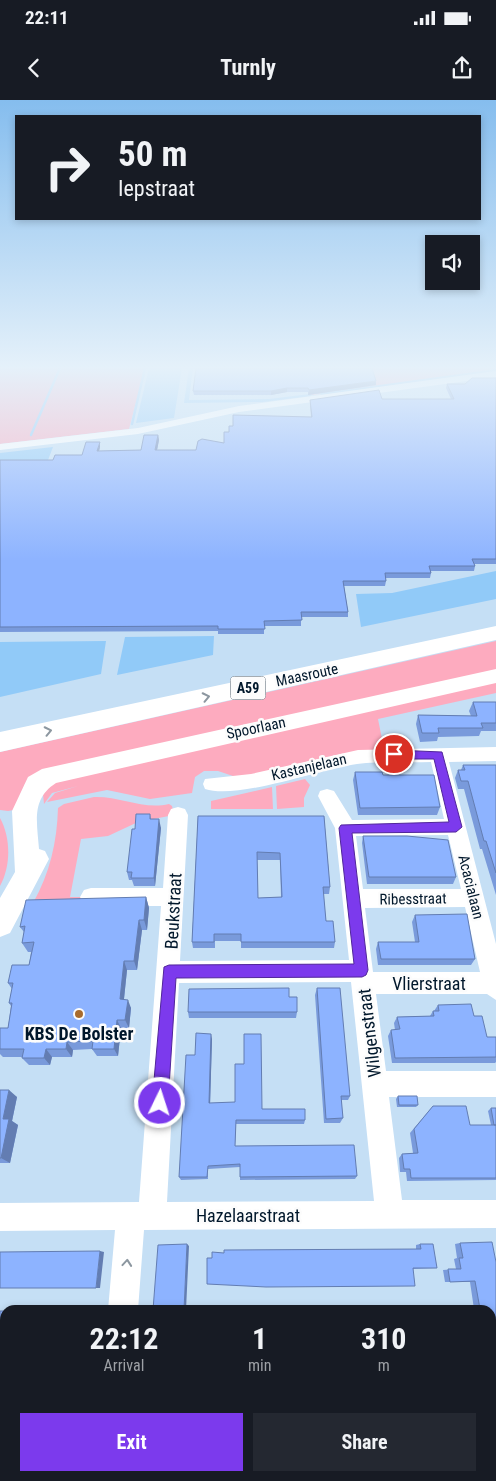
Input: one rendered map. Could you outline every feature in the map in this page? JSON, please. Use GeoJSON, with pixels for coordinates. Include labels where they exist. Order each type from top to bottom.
{"type":"FeatureCollection","features":[{"type":"Feature","properties":{"kind":"highway","name":"Maasroute"},"geometry":{"type":"LineString","coordinates":[[0,725],[496,618]]}},
{"type":"Feature","properties":{"kind":"highway","name":"Maasroute"},"geometry":{"type":"LineString","coordinates":[[0,742],[496,633]]}},
{"type":"Feature","properties":{"kind":"main road","name":"Spoorlaan"},"geometry":{"type":"LineString","coordinates":[[0,924],[36,859],[39,842],[38,807],[30,801],[36,784],[58,771],[496,676]]}},
{"type":"Feature","properties":{"kind":"street"},"geometry":{"type":"LineString","coordinates":[[0,447],[126,432]]}},
{"type":"Feature","properties":{"kind":"street","name":"Kastanjelaan"},"geometry":{"type":"LineString","coordinates":[[212,784],[251,781],[358,757],[496,754]]}},
{"type":"Feature","properties":{"kind":"street","name":"Acacialaan"},"geometry":{"type":"LineString","coordinates":[[438,755],[474,898],[488,929],[495,986]]}},
{"type":"Feature","properties":{"kind":"street","name":"Wilgenstraat"},"geometry":{"type":"LineString","coordinates":[[327,796],[342,817],[345,828],[390,1214]]}},
{"type":"Feature","properties":{"kind":"street","name":"Beukstraat"},"geometry":{"type":"LineString","coordinates":[[124,1305],[141,1216],[169,972],[178,815]]}},
{"type":"Feature","properties":{"kind":"street"},"geometry":{"type":"LineString","coordinates":[[345,828],[456,827]]}},
{"type":"Feature","properties":{"kind":"street"},"geometry":{"type":"LineString","coordinates":[[91,897],[173,897]]}},
{"type":"Feature","properties":{"kind":"street","name":"Ribesstraat"},"geometry":{"type":"LineString","coordinates":[[353,899],[474,898]]}},
{"type":"Feature","properties":{"kind":"street"},"geometry":{"type":"LineString","coordinates":[[169,972],[362,977]]}},
{"type":"Feature","properties":{"kind":"street","name":"Vlierstraat"},"geometry":{"type":"LineString","coordinates":[[362,977],[495,986]]}},
{"type":"Feature","properties":{"kind":"street"},"geometry":{"type":"LineString","coordinates":[[375,1084],[496,1084]]}},
{"type":"Feature","properties":{"kind":"street","name":"Hazelaarstraat"},"geometry":{"type":"LineString","coordinates":[[0,1217],[496,1214]]}},
{"type":"Feature","properties":{"kind":"shaded area"},"geometry":{"type":"Polygon","coordinates":[[[0,432],[99,432],[0,444],[0,432]]]}},
{"type":"Feature","properties":{"kind":"shaded area"},"geometry":{"type":"Polygon","coordinates":[[[496,641],[496,671],[25,784],[20,795],[19,809],[0,810],[0,752],[496,641]]]}},
{"type":"Feature","properties":{"kind":"shaded area"},"geometry":{"type":"Polygon","coordinates":[[[496,681],[496,693],[378,719],[384,749],[362,751],[239,778],[218,771],[204,771],[195,777],[192,793],[150,799],[107,790],[47,802],[55,793],[78,786],[52,793],[44,804],[43,794],[57,778],[496,681]]]}},
{"type":"Feature","properties":{"kind":"shaded area"},"geometry":{"type":"Polygon","coordinates":[[[305,779],[310,785],[304,798],[304,807],[277,809],[276,786],[305,779]]]}},
{"type":"Feature","properties":{"kind":"shaded area"},"geometry":{"type":"Polygon","coordinates":[[[272,787],[273,809],[211,809],[211,801],[272,787]]]}},
{"type":"Feature","properties":{"kind":"shaded area"},"geometry":{"type":"Polygon","coordinates":[[[94,797],[150,805],[169,804],[172,806],[174,815],[138,822],[108,836],[81,839],[70,897],[82,897],[81,903],[33,903],[52,857],[58,808],[64,804],[94,797]]]}},
{"type":"Feature","properties":{"kind":"shaded area"},"geometry":{"type":"Polygon","coordinates":[[[0,818],[8,843],[8,861],[0,886],[0,818]]]}},
{"type":"Feature","properties":{"kind":"water"},"geometry":{"type":"Polygon","coordinates":[[[53,447],[48,460],[0,461],[0,453],[53,447]]]}},
{"type":"Feature","properties":{"kind":"water"},"geometry":{"type":"Polygon","coordinates":[[[496,571],[496,599],[361,627],[356,594],[392,593],[496,571]]]}},
{"type":"Feature","properties":{"kind":"water"},"geometry":{"type":"Polygon","coordinates":[[[214,636],[213,655],[117,675],[125,637],[214,636]]]}},
{"type":"Feature","properties":{"kind":"water"},"geometry":{"type":"Polygon","coordinates":[[[106,641],[101,674],[0,697],[0,642],[106,641]]]}},
{"type":"Feature","properties":{"kind":"building"},"geometry":{"type":"Polygon","coordinates":[[[224,432],[496,432],[496,559],[472,559],[475,566],[429,566],[431,573],[385,573],[386,581],[343,581],[348,612],[301,612],[302,620],[264,621],[265,629],[218,629],[218,626],[0,627],[0,460],[53,460],[55,455],[82,455],[86,442],[100,442],[97,451],[141,450],[144,435],[158,435],[155,450],[196,450],[198,441],[202,439],[224,443],[224,432]]]}},
{"type":"Feature","properties":{"kind":"building"},"geometry":{"type":"Polygon","coordinates":[[[473,702],[496,702],[496,723],[481,723],[483,728],[438,728],[439,733],[422,733],[418,715],[477,716],[473,702]]]}},
{"type":"Feature","properties":{"kind":"building"},"geometry":{"type":"Polygon","coordinates":[[[463,765],[496,765],[496,873],[486,841],[484,841],[468,781],[461,781],[458,770],[465,770],[463,765]]]}},
{"type":"Feature","properties":{"kind":"building"},"geometry":{"type":"Polygon","coordinates":[[[355,772],[382,772],[383,775],[434,775],[440,807],[360,808],[355,772]]]}},
{"type":"Feature","properties":{"kind":"building"},"geometry":{"type":"Polygon","coordinates":[[[136,814],[150,814],[150,819],[159,819],[154,878],[131,878],[132,872],[127,872],[132,829],[135,829],[136,814]]]}},
{"type":"Feature","properties":{"kind":"building"},"geometry":{"type":"Polygon","coordinates":[[[198,816],[324,816],[330,887],[323,887],[326,921],[333,921],[335,942],[241,942],[241,934],[214,934],[214,942],[192,942],[198,816]],[[257,852],[258,898],[282,897],[280,853],[257,852]]]}},
{"type":"Feature","properties":{"kind":"building"},"geometry":{"type":"Polygon","coordinates":[[[363,836],[407,836],[448,840],[456,877],[369,877],[363,836]]]}},
{"type":"Feature","properties":{"kind":"building"},"geometry":{"type":"Polygon","coordinates":[[[146,897],[144,920],[139,920],[134,961],[124,961],[120,999],[128,1000],[125,1020],[117,1020],[114,1049],[92,1049],[93,1041],[67,1042],[66,1049],[46,1049],[44,1058],[22,1058],[24,1049],[0,1049],[0,1028],[8,1028],[12,1003],[9,1003],[13,983],[8,983],[12,965],[29,965],[34,942],[22,943],[25,926],[20,927],[26,900],[146,897]]]}},
{"type":"Feature","properties":{"kind":"building"},"geometry":{"type":"Polygon","coordinates":[[[467,914],[475,959],[381,959],[378,942],[419,942],[415,915],[467,914]]]}},
{"type":"Feature","properties":{"kind":"building"},"geometry":{"type":"Polygon","coordinates":[[[289,988],[289,997],[297,997],[297,1012],[188,1012],[189,989],[289,988]]]}},
{"type":"Feature","properties":{"kind":"building"},"geometry":{"type":"Polygon","coordinates":[[[317,988],[340,988],[350,1096],[341,1096],[343,1118],[326,1119],[317,988]]]}},
{"type":"Feature","properties":{"kind":"building"},"geometry":{"type":"Polygon","coordinates":[[[471,1004],[474,1016],[482,1016],[487,1037],[496,1037],[496,1057],[395,1058],[391,1030],[400,1029],[397,1017],[434,1016],[433,1011],[439,1011],[438,1005],[471,1004]]]}},
{"type":"Feature","properties":{"kind":"building"},"geometry":{"type":"Polygon","coordinates":[[[196,1033],[211,1034],[209,1103],[235,1102],[235,1064],[244,1064],[244,1034],[261,1034],[262,1109],[305,1109],[305,1120],[236,1120],[235,1146],[354,1145],[357,1176],[240,1177],[240,1164],[208,1166],[207,1177],[179,1177],[186,1055],[195,1055],[196,1033]]]}},
{"type":"Feature","properties":{"kind":"building"},"geometry":{"type":"Polygon","coordinates":[[[0,1090],[9,1090],[3,1119],[9,1119],[1,1158],[0,1158],[0,1090]]]}},
{"type":"Feature","properties":{"kind":"building"},"geometry":{"type":"Polygon","coordinates":[[[398,1096],[417,1096],[418,1105],[399,1105],[398,1096]]]}},
{"type":"Feature","properties":{"kind":"building"},"geometry":{"type":"Polygon","coordinates":[[[433,1106],[466,1106],[470,1125],[496,1125],[496,1178],[411,1178],[410,1169],[404,1169],[402,1154],[418,1153],[414,1129],[433,1106]]]}},
{"type":"Feature","properties":{"kind":"building"},"geometry":{"type":"Polygon","coordinates":[[[491,1108],[496,1108],[496,1125],[494,1125],[491,1108]]]}},
{"type":"Feature","properties":{"kind":"building"},"geometry":{"type":"Polygon","coordinates":[[[492,1242],[496,1262],[496,1305],[479,1305],[475,1281],[450,1282],[448,1269],[461,1269],[459,1258],[463,1258],[460,1243],[492,1242]]]}},
{"type":"Feature","properties":{"kind":"building"},"geometry":{"type":"Polygon","coordinates":[[[187,1244],[184,1305],[153,1305],[158,1245],[187,1244]]]}},
{"type":"Feature","properties":{"kind":"building"},"geometry":{"type":"Polygon","coordinates":[[[420,1244],[433,1244],[437,1268],[413,1268],[415,1286],[266,1287],[207,1284],[207,1258],[212,1258],[212,1252],[224,1253],[224,1250],[421,1249],[420,1244]]]}},
{"type":"Feature","properties":{"kind":"building"},"geometry":{"type":"Polygon","coordinates":[[[100,1251],[96,1288],[0,1288],[0,1252],[100,1251]]]}},
{"type":"Feature","properties":{"kind":"place","name":"KBS De Bolster"},"geometry":{"type":"Point","coordinates":[79,1014]}},
{"type":"Feature","properties":{"kind":"route"},"geometry":{"type":"LineString","coordinates":[[160,1103],[169,972],[362,970],[345,828],[456,827],[438,755],[394,754]]}}]}
